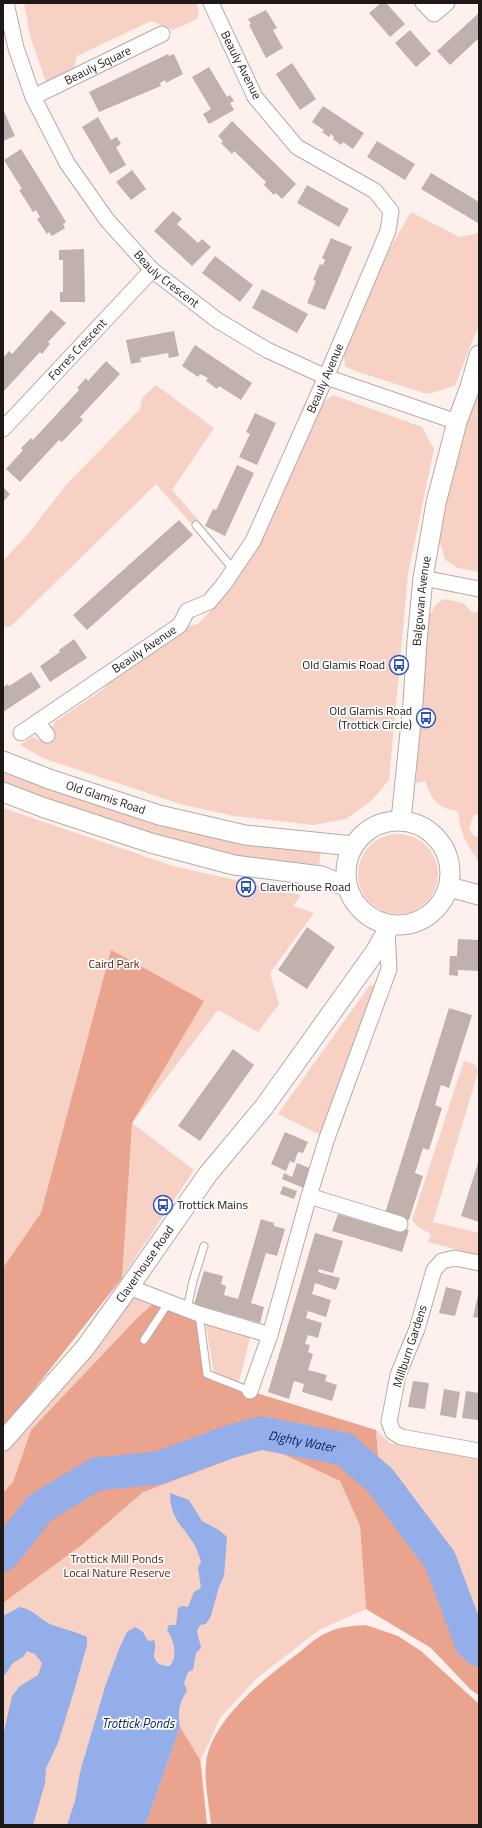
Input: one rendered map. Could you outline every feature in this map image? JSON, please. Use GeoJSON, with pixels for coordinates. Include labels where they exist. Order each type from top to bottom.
{"type":"FeatureCollection","features":[{"type":"Feature","properties":{"kind":"street","name":"Beauly Crescent"},"geometry":{"type":"LineString","coordinates":[[6,3],[16,48],[33,97],[72,170],[107,220],[152,270],[217,320],[267,350],[326,377],[457,422]]}},
{"type":"Feature","properties":{"kind":"street","name":"Beauly Avenue"},"geometry":{"type":"LineString","coordinates":[[21,733],[180,625],[186,611],[208,602],[224,584],[253,541],[326,377],[388,232],[391,211],[375,191],[297,147],[255,97],[211,3]]}},
{"type":"Feature","properties":{"kind":"street"},"geometry":{"type":"LineString","coordinates":[[424,3],[434,14],[447,3]]}},
{"type":"Feature","properties":{"kind":"street","name":"Beauly Square"},"geometry":{"type":"LineString","coordinates":[[33,97],[162,34]]}},
{"type":"Feature","properties":{"kind":"street","name":"Forres Crescent"},"geometry":{"type":"LineString","coordinates":[[3,429],[152,270]]}},
{"type":"Feature","properties":{"kind":"street","name":"Balgowan Avenue"},"geometry":{"type":"LineString","coordinates":[[401,820],[424,578],[436,502],[457,422],[475,383],[479,355]]}},
{"type":"Feature","properties":{"kind":"street"},"geometry":{"type":"LineString","coordinates":[[424,578],[479,590]]}},
{"type":"Feature","properties":{"kind":"street"},"geometry":{"type":"LineString","coordinates":[[38,722],[47,735]]}},
{"type":"Feature","properties":{"kind":"street","name":"Old Glamis Road"},"geometry":{"type":"LineString","coordinates":[[3,761],[49,779],[160,815],[246,835],[353,846]]}},
{"type":"Feature","properties":{"kind":"street"},"geometry":{"type":"LineString","coordinates":[[3,792],[42,807],[151,843],[234,865],[322,876],[347,887]]}},
{"type":"Feature","properties":{"kind":"street"},"geometry":{"type":"LineString","coordinates":[[401,820],[419,824],[434,834],[446,849],[451,867],[449,887],[441,904],[428,917],[414,924],[388,928],[375,921],[363,913],[354,901],[347,887],[346,866],[353,846],[365,832],[382,823],[401,820]]}},
{"type":"Feature","properties":{"kind":"street"},"geometry":{"type":"LineString","coordinates":[[449,887],[479,895]]}},
{"type":"Feature","properties":{"kind":"street"},"geometry":{"type":"LineString","coordinates":[[250,1391],[270,1335],[327,1138],[389,969],[388,928]]}},
{"type":"Feature","properties":{"kind":"street","name":"Claverhouse Road"},"geometry":{"type":"LineString","coordinates":[[3,1441],[85,1348],[208,1174],[264,1107],[375,952],[388,928]]}},
{"type":"Feature","properties":{"kind":"street"},"geometry":{"type":"LineString","coordinates":[[309,1196],[400,1224]]}},
{"type":"Feature","properties":{"kind":"street","name":"Millburn Gardens"},"geometry":{"type":"LineString","coordinates":[[479,1263],[455,1258],[442,1261],[434,1270],[417,1329],[398,1375],[389,1422],[393,1432],[401,1437],[479,1451]]}},
{"type":"Feature","properties":{"kind":"street"},"geometry":{"type":"LineString","coordinates":[[130,1286],[193,1312],[270,1335]]}},
{"type":"Feature","properties":{"kind":"lane"},"geometry":{"type":"LineString","coordinates":[[196,525],[234,570]]}},
{"type":"Feature","properties":{"kind":"lane"},"geometry":{"type":"LineString","coordinates":[[204,1246],[193,1281],[193,1312],[207,1374],[250,1391]]}},
{"type":"Feature","properties":{"kind":"lane"},"geometry":{"type":"LineString","coordinates":[[144,1340],[169,1302]]}},
{"type":"Feature","properties":{"kind":"green space"},"geometry":{"type":"Polygon","coordinates":[[[24,3],[196,3],[199,10],[197,19],[173,30],[151,21],[77,56],[74,68],[46,82],[30,36],[24,3]]]}},
{"type":"Feature","properties":{"kind":"green space"},"geometry":{"type":"Polygon","coordinates":[[[411,212],[459,237],[479,233],[479,327],[472,341],[455,386],[427,394],[355,371],[345,366],[344,354],[389,250],[411,212]]]}},
{"type":"Feature","properties":{"kind":"green space"},"geometry":{"type":"Polygon","coordinates":[[[156,385],[214,428],[172,490],[200,522],[194,527],[156,484],[11,626],[3,628],[3,561],[27,535],[67,484],[140,409],[142,398],[156,385]]]}},
{"type":"Feature","properties":{"kind":"green space"},"geometry":{"type":"Polygon","coordinates":[[[479,394],[479,572],[458,568],[445,560],[441,545],[437,544],[457,447],[470,410],[479,394]]]}},
{"type":"Feature","properties":{"kind":"green space"},"geometry":{"type":"Polygon","coordinates":[[[333,395],[422,427],[434,449],[408,574],[389,780],[371,801],[346,819],[314,825],[234,816],[180,804],[43,758],[20,745],[32,737],[43,741],[55,733],[52,727],[55,722],[105,688],[107,681],[186,627],[198,624],[231,589],[260,545],[322,403],[333,395]]]}},
{"type":"Feature","properties":{"kind":"green space"},"geometry":{"type":"Polygon","coordinates":[[[444,599],[463,603],[472,612],[479,612],[479,816],[474,814],[469,828],[474,836],[479,837],[479,861],[464,838],[460,826],[458,811],[445,808],[436,802],[425,781],[416,783],[427,614],[431,614],[435,605],[444,599]]]}},
{"type":"Feature","properties":{"kind":"green space"},"geometry":{"type":"Polygon","coordinates":[[[3,772],[159,824],[321,852],[319,865],[237,856],[155,835],[3,785],[3,772]]]}},
{"type":"Feature","properties":{"kind":"green space","name":"Caird Park"},"geometry":{"type":"Polygon","coordinates":[[[3,808],[173,866],[301,895],[293,906],[314,913],[270,973],[279,1004],[258,1032],[218,1010],[132,1123],[194,1170],[122,1278],[3,1425],[3,808]]]}},
{"type":"Feature","properties":{"kind":"green space"},"geometry":{"type":"Polygon","coordinates":[[[398,834],[413,837],[426,846],[435,859],[438,874],[435,889],[426,902],[413,911],[398,914],[383,911],[370,902],[361,889],[358,874],[361,859],[370,846],[383,837],[398,834]]]}},
{"type":"Feature","properties":{"kind":"green space"},"geometry":{"type":"Polygon","coordinates":[[[111,950],[204,1001],[132,1123],[122,1278],[3,1429],[3,1268],[41,1213],[111,950]]]}},
{"type":"Feature","properties":{"kind":"green space"},"geometry":{"type":"Polygon","coordinates":[[[370,985],[376,987],[321,1135],[278,1114],[370,985]]]}},
{"type":"Feature","properties":{"kind":"green space"},"geometry":{"type":"Polygon","coordinates":[[[464,1061],[476,1065],[478,1072],[433,1222],[479,1233],[479,1255],[428,1242],[431,1234],[418,1227],[412,1220],[464,1061]]]}},
{"type":"Feature","properties":{"kind":"green space"},"geometry":{"type":"Polygon","coordinates":[[[129,1287],[160,1298],[138,1317],[31,1430],[13,1482],[3,1492],[3,1441],[129,1287]]]}},
{"type":"Feature","properties":{"kind":"green space"},"geometry":{"type":"Polygon","coordinates":[[[160,1298],[199,1314],[207,1374],[250,1391],[376,1430],[380,1480],[440,1560],[471,1643],[479,1650],[479,1695],[471,1690],[431,1648],[366,1609],[360,1526],[340,1481],[266,1446],[143,1492],[83,1544],[3,1603],[3,1492],[13,1482],[31,1430],[138,1317],[160,1298]]]}},
{"type":"Feature","properties":{"kind":"green space"},"geometry":{"type":"Polygon","coordinates":[[[205,1320],[251,1334],[239,1382],[214,1374],[205,1320]]]}},
{"type":"Feature","properties":{"kind":"green space","name":"Trottick Mill Ponds Local Nature Reserve"},"geometry":{"type":"Polygon","coordinates":[[[184,1406],[340,1481],[360,1526],[366,1609],[319,1630],[256,1679],[220,1718],[201,1760],[207,1825],[3,1825],[3,1522],[184,1406]]]}},
{"type":"Feature","properties":{"kind":"green space"},"geometry":{"type":"Polygon","coordinates":[[[376,1430],[390,1443],[479,1459],[479,1650],[471,1643],[458,1609],[407,1517],[380,1480],[376,1430]]]}},
{"type":"Feature","properties":{"kind":"green space"},"geometry":{"type":"Polygon","coordinates":[[[366,1625],[398,1636],[421,1651],[479,1704],[479,1825],[211,1825],[206,1787],[207,1758],[209,1749],[225,1721],[236,1707],[261,1683],[312,1642],[324,1634],[339,1628],[366,1625]]]}},
{"type":"Feature","properties":{"kind":"green space"},"geometry":{"type":"Polygon","coordinates":[[[180,1727],[200,1760],[207,1825],[144,1825],[148,1818],[180,1727]]]}},
{"type":"Feature","properties":{"kind":"water","name":"Trottick Ponds"},"geometry":{"type":"Polygon","coordinates":[[[170,1493],[189,1500],[202,1521],[219,1530],[227,1537],[224,1576],[219,1587],[211,1616],[206,1624],[200,1625],[197,1631],[201,1648],[196,1653],[193,1670],[188,1672],[184,1683],[187,1691],[179,1708],[180,1727],[148,1818],[144,1825],[67,1825],[75,1801],[80,1772],[105,1687],[127,1632],[135,1627],[143,1632],[148,1641],[154,1640],[154,1656],[156,1661],[165,1666],[170,1666],[174,1658],[174,1648],[172,1638],[167,1630],[169,1625],[176,1625],[178,1608],[182,1606],[188,1607],[194,1592],[201,1588],[198,1568],[201,1561],[195,1546],[178,1522],[172,1510],[170,1493]]]}},
{"type":"Feature","properties":{"kind":"water","name":"Trottick Ponds"},"geometry":{"type":"Polygon","coordinates":[[[20,1607],[29,1610],[50,1624],[87,1637],[87,1645],[58,1743],[46,1768],[45,1783],[33,1825],[3,1825],[3,1736],[12,1696],[20,1686],[38,1675],[42,1663],[35,1654],[27,1651],[23,1657],[13,1663],[3,1677],[3,1616],[20,1607]]]}},
{"type":"Feature","properties":{"kind":"building"},"geometry":{"type":"Polygon","coordinates":[[[381,3],[386,3],[405,24],[390,37],[369,13],[381,3]]]}},
{"type":"Feature","properties":{"kind":"building"},"geometry":{"type":"Polygon","coordinates":[[[266,10],[277,28],[273,30],[283,48],[266,58],[249,25],[251,24],[248,19],[266,10]]]}},
{"type":"Feature","properties":{"kind":"building"},"geometry":{"type":"Polygon","coordinates":[[[479,13],[479,38],[450,65],[437,51],[479,13]]]}},
{"type":"Feature","properties":{"kind":"building"},"geometry":{"type":"Polygon","coordinates":[[[410,30],[431,54],[416,67],[395,43],[410,30]]]}},
{"type":"Feature","properties":{"kind":"building"},"geometry":{"type":"Polygon","coordinates":[[[168,54],[169,56],[174,54],[183,74],[166,83],[165,80],[160,83],[161,86],[99,112],[89,92],[168,54]]]}},
{"type":"Feature","properties":{"kind":"building"},"geometry":{"type":"Polygon","coordinates":[[[292,63],[316,99],[300,110],[276,74],[292,63]]]}},
{"type":"Feature","properties":{"kind":"building"},"geometry":{"type":"Polygon","coordinates":[[[209,67],[227,97],[230,95],[234,101],[230,103],[234,110],[209,124],[203,114],[211,109],[192,77],[209,67]]]}},
{"type":"Feature","properties":{"kind":"building"},"geometry":{"type":"Polygon","coordinates":[[[323,106],[364,133],[353,149],[343,142],[341,145],[333,139],[334,137],[331,134],[329,137],[322,132],[324,130],[312,122],[323,106]]]}},
{"type":"Feature","properties":{"kind":"building"},"geometry":{"type":"Polygon","coordinates":[[[3,109],[15,136],[3,141],[3,109]]]}},
{"type":"Feature","properties":{"kind":"building"},"geometry":{"type":"Polygon","coordinates":[[[98,117],[111,140],[117,137],[121,144],[116,147],[126,165],[110,174],[82,127],[98,117]]]}},
{"type":"Feature","properties":{"kind":"building"},"geometry":{"type":"Polygon","coordinates":[[[232,121],[296,184],[282,199],[276,193],[274,195],[264,185],[266,182],[234,151],[232,154],[221,143],[223,141],[218,136],[232,121]]]}},
{"type":"Feature","properties":{"kind":"building"},"geometry":{"type":"Polygon","coordinates":[[[377,141],[415,164],[405,180],[367,157],[377,141]]]}},
{"type":"Feature","properties":{"kind":"building"},"geometry":{"type":"Polygon","coordinates":[[[21,149],[66,222],[63,224],[65,228],[52,236],[49,232],[47,234],[37,219],[40,217],[36,210],[33,212],[19,190],[22,189],[4,160],[21,149]]]}},
{"type":"Feature","properties":{"kind":"building"},"geometry":{"type":"Polygon","coordinates":[[[132,170],[146,189],[131,200],[116,182],[132,170]]]}},
{"type":"Feature","properties":{"kind":"building"},"geometry":{"type":"Polygon","coordinates":[[[431,173],[479,202],[478,223],[421,189],[431,173]]]}},
{"type":"Feature","properties":{"kind":"building"},"geometry":{"type":"Polygon","coordinates":[[[307,185],[349,209],[339,227],[297,203],[307,185]]]}},
{"type":"Feature","properties":{"kind":"building"},"geometry":{"type":"Polygon","coordinates":[[[173,211],[182,219],[177,224],[198,243],[202,239],[211,247],[192,266],[154,231],[173,211]]]}},
{"type":"Feature","properties":{"kind":"building"},"geometry":{"type":"Polygon","coordinates":[[[331,238],[352,247],[325,310],[307,303],[316,281],[313,280],[320,264],[323,265],[325,260],[322,258],[331,238]]]}},
{"type":"Feature","properties":{"kind":"building"},"geometry":{"type":"Polygon","coordinates":[[[84,249],[85,302],[60,302],[60,292],[63,292],[63,260],[59,260],[59,250],[84,249]]]}},
{"type":"Feature","properties":{"kind":"building"},"geometry":{"type":"Polygon","coordinates":[[[215,256],[253,285],[240,302],[202,273],[215,256]]]}},
{"type":"Feature","properties":{"kind":"building"},"geometry":{"type":"Polygon","coordinates":[[[262,289],[308,314],[297,333],[252,308],[262,289]]]}},
{"type":"Feature","properties":{"kind":"building"},"geometry":{"type":"Polygon","coordinates":[[[51,310],[66,323],[48,342],[50,344],[42,354],[40,352],[3,392],[3,358],[9,351],[12,354],[51,310]]]}},
{"type":"Feature","properties":{"kind":"building"},"geometry":{"type":"Polygon","coordinates":[[[174,331],[179,356],[169,358],[168,353],[140,358],[141,362],[131,364],[126,340],[174,331]]]}},
{"type":"Feature","properties":{"kind":"building"},"geometry":{"type":"Polygon","coordinates":[[[195,345],[252,383],[241,400],[219,386],[217,389],[206,381],[208,378],[200,374],[198,377],[182,366],[195,345]]]}},
{"type":"Feature","properties":{"kind":"building"},"geometry":{"type":"Polygon","coordinates":[[[106,361],[120,374],[80,417],[83,420],[62,442],[59,440],[20,482],[6,469],[23,450],[21,448],[31,438],[33,440],[79,390],[77,388],[86,378],[88,381],[106,361]]]}},
{"type":"Feature","properties":{"kind":"building"},"geometry":{"type":"Polygon","coordinates":[[[255,413],[276,423],[257,465],[239,457],[250,434],[246,432],[255,413]]]}},
{"type":"Feature","properties":{"kind":"building"},"geometry":{"type":"Polygon","coordinates":[[[237,465],[254,473],[225,536],[205,526],[213,509],[216,510],[237,465]]]}},
{"type":"Feature","properties":{"kind":"building"},"geometry":{"type":"Polygon","coordinates":[[[3,487],[10,494],[3,502],[3,487]]]}},
{"type":"Feature","properties":{"kind":"building"},"geometry":{"type":"Polygon","coordinates":[[[179,520],[193,535],[87,630],[73,615],[179,520]]]}},
{"type":"Feature","properties":{"kind":"building"},"geometry":{"type":"Polygon","coordinates":[[[74,639],[87,658],[50,682],[40,666],[60,652],[59,650],[74,639]]]}},
{"type":"Feature","properties":{"kind":"building"},"geometry":{"type":"Polygon","coordinates":[[[31,672],[41,687],[3,712],[3,687],[8,684],[9,686],[31,672]]]}},
{"type":"Feature","properties":{"kind":"building"},"geometry":{"type":"Polygon","coordinates":[[[307,927],[335,947],[307,989],[278,970],[307,927]]]}},
{"type":"Feature","properties":{"kind":"building"},"geometry":{"type":"Polygon","coordinates":[[[458,939],[479,940],[479,971],[458,970],[458,976],[449,975],[450,956],[457,956],[458,939]]]}},
{"type":"Feature","properties":{"kind":"building"},"geometry":{"type":"Polygon","coordinates":[[[449,1008],[472,1015],[449,1088],[441,1085],[435,1105],[442,1108],[429,1150],[423,1148],[415,1173],[423,1176],[409,1220],[385,1213],[449,1008]]]}},
{"type":"Feature","properties":{"kind":"building"},"geometry":{"type":"Polygon","coordinates":[[[233,1049],[254,1065],[200,1141],[178,1126],[233,1049]]]}},
{"type":"Feature","properties":{"kind":"building"},"geometry":{"type":"Polygon","coordinates":[[[285,1132],[308,1142],[303,1153],[298,1152],[294,1163],[290,1161],[286,1171],[271,1164],[285,1132]]]}},
{"type":"Feature","properties":{"kind":"building"},"geometry":{"type":"Polygon","coordinates":[[[479,1160],[479,1222],[461,1216],[479,1160]]]}},
{"type":"Feature","properties":{"kind":"building"},"geometry":{"type":"Polygon","coordinates":[[[297,1163],[312,1169],[304,1188],[282,1179],[284,1173],[292,1177],[297,1163]]]}},
{"type":"Feature","properties":{"kind":"building"},"geometry":{"type":"Polygon","coordinates":[[[283,1186],[297,1191],[294,1199],[280,1194],[283,1186]]]}},
{"type":"Feature","properties":{"kind":"building"},"geometry":{"type":"Polygon","coordinates":[[[338,1214],[395,1231],[396,1226],[409,1230],[402,1252],[332,1231],[338,1214]]]}},
{"type":"Feature","properties":{"kind":"building"},"geometry":{"type":"Polygon","coordinates":[[[261,1219],[274,1223],[274,1226],[285,1229],[277,1256],[266,1253],[251,1303],[264,1307],[260,1323],[194,1304],[204,1271],[223,1276],[221,1284],[226,1286],[224,1295],[238,1299],[261,1219]]]}},
{"type":"Feature","properties":{"kind":"building"},"geometry":{"type":"Polygon","coordinates":[[[315,1233],[343,1241],[333,1273],[319,1269],[318,1272],[340,1278],[336,1290],[315,1283],[312,1294],[331,1300],[326,1317],[308,1311],[306,1318],[322,1323],[318,1338],[308,1335],[305,1344],[310,1345],[308,1352],[313,1354],[308,1370],[327,1375],[325,1381],[337,1385],[332,1401],[302,1392],[304,1384],[294,1381],[289,1399],[268,1392],[315,1233]]]}},
{"type":"Feature","properties":{"kind":"building"},"geometry":{"type":"Polygon","coordinates":[[[446,1287],[462,1291],[455,1316],[439,1313],[446,1287]]]}},
{"type":"Feature","properties":{"kind":"building"},"geometry":{"type":"Polygon","coordinates":[[[479,1295],[479,1318],[473,1317],[479,1295]]]}},
{"type":"Feature","properties":{"kind":"building"},"geometry":{"type":"Polygon","coordinates":[[[413,1381],[429,1383],[425,1409],[408,1407],[413,1381]]]}},
{"type":"Feature","properties":{"kind":"building"},"geometry":{"type":"Polygon","coordinates":[[[444,1389],[460,1392],[456,1418],[440,1415],[444,1389]]]}},
{"type":"Feature","properties":{"kind":"building"},"geometry":{"type":"Polygon","coordinates":[[[466,1391],[479,1393],[478,1420],[462,1418],[466,1391]]]}},
{"type":"Feature","properties":{"kind":"waterway","name":"Dighty Water"},"geometry":{"type":"LineString","coordinates":[[3,1555],[40,1508],[96,1474],[158,1468],[229,1442],[261,1433],[344,1449],[380,1480],[440,1560],[471,1643],[479,1650]]}},
{"type":"Feature","properties":{"kind":"place","name":"Old Glamis Road"},"geometry":{"type":"Point","coordinates":[399,665]}},
{"type":"Feature","properties":{"kind":"place","name":"Old Glamis Road (Trottick Circle)"},"geometry":{"type":"Point","coordinates":[426,718]}},
{"type":"Feature","properties":{"kind":"place","name":"Claverhouse Road"},"geometry":{"type":"Point","coordinates":[246,887]}},
{"type":"Feature","properties":{"kind":"place","name":"Trottick Mains"},"geometry":{"type":"Point","coordinates":[163,1205]}}]}
